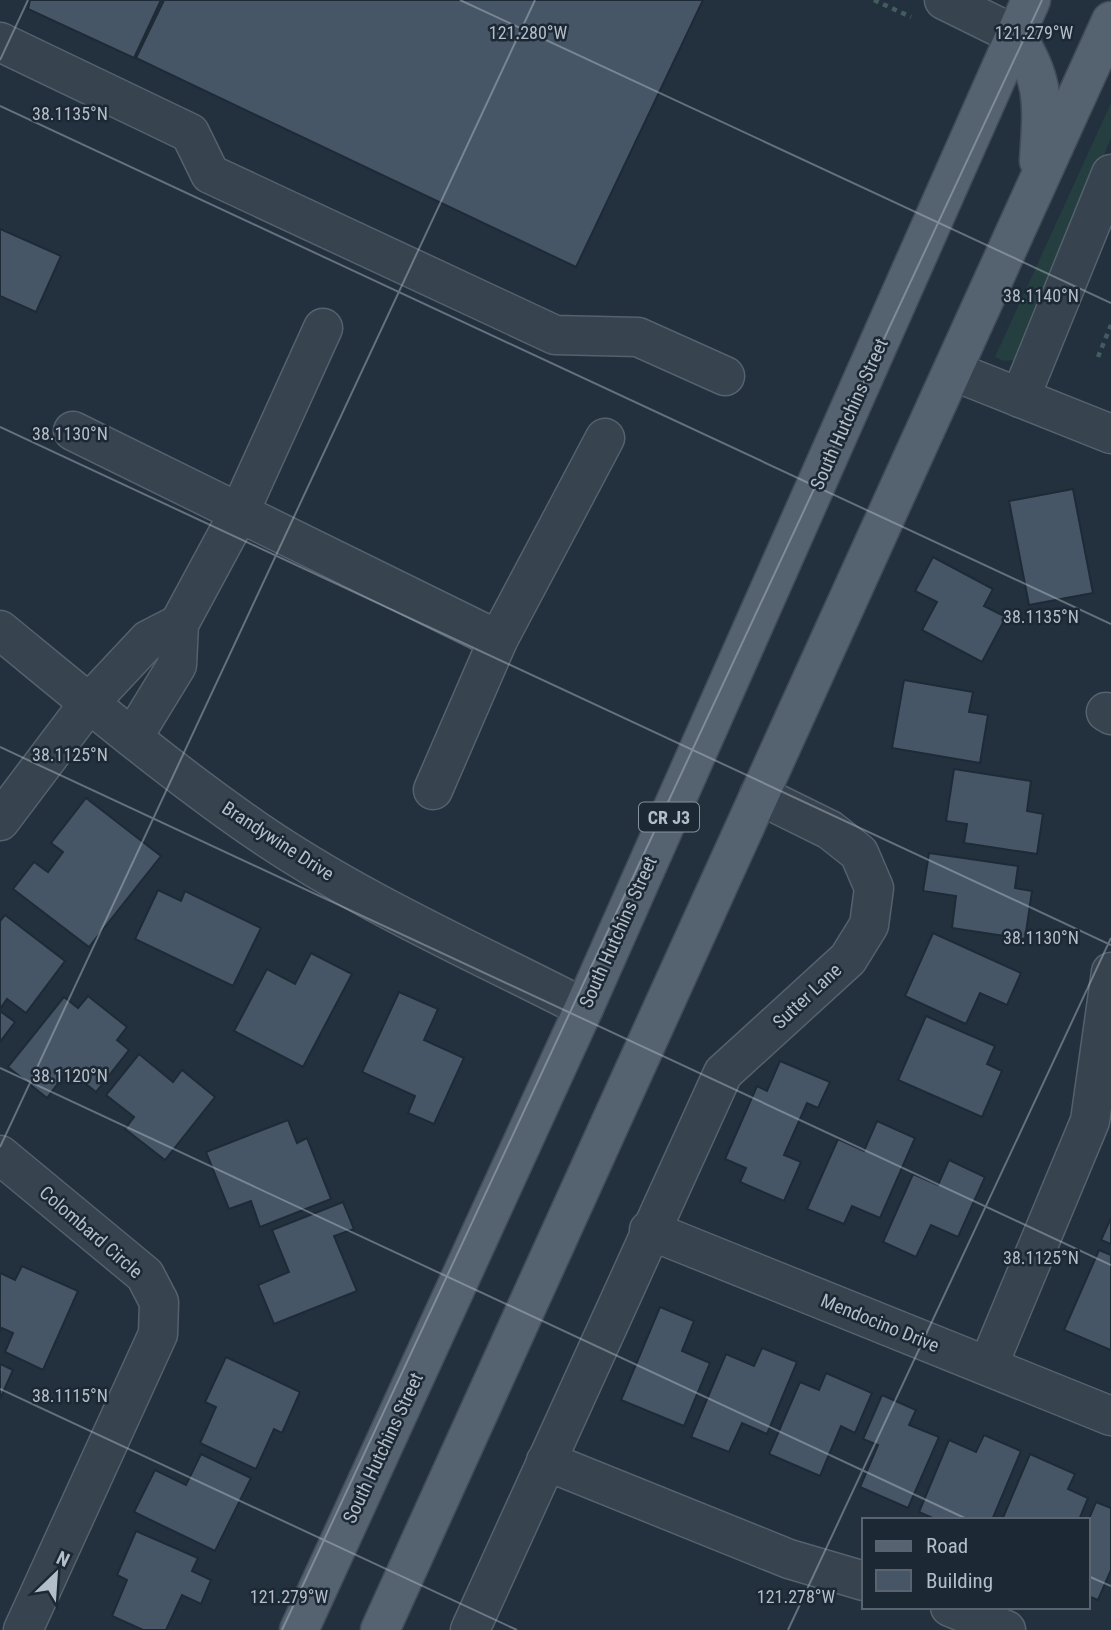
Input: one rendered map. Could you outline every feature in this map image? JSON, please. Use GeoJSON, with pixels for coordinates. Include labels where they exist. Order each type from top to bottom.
{"type":"FeatureCollection","features":[{"type":"Feature","properties":{"kind":"main road","name":"South Hutchins Street"},"geometry":{"type":"LineString","coordinates":[[299,1630],[584,1008],[1031,0]]}},
{"type":"Feature","properties":{"kind":"main road"},"geometry":{"type":"LineString","coordinates":[[1015,35],[1033,60],[1043,101],[1037,184]]}},
{"type":"Feature","properties":{"kind":"main road"},"geometry":{"type":"LineString","coordinates":[[380,1630],[1037,184],[1107,42]]}},
{"type":"Feature","properties":{"kind":"street"},"geometry":{"type":"LineString","coordinates":[[944,0],[1015,35]]}},
{"type":"Feature","properties":{"kind":"street"},"geometry":{"type":"LineString","coordinates":[[0,42],[190,133],[210,174],[555,335],[638,337],[725,376]]}},
{"type":"Feature","properties":{"kind":"street"},"geometry":{"type":"LineString","coordinates":[[1020,398],[1111,174]]}},
{"type":"Feature","properties":{"kind":"street"},"geometry":{"type":"LineString","coordinates":[[133,737],[177,665],[179,624],[240,511],[323,328]]}},
{"type":"Feature","properties":{"kind":"street"},"geometry":{"type":"LineString","coordinates":[[953,371],[1111,434]]}},
{"type":"Feature","properties":{"kind":"street"},"geometry":{"type":"LineString","coordinates":[[73,431],[498,640]]}},
{"type":"Feature","properties":{"kind":"street"},"geometry":{"type":"LineString","coordinates":[[433,790],[498,640],[606,438]]}},
{"type":"Feature","properties":{"kind":"street"},"geometry":{"type":"LineString","coordinates":[[0,821],[89,703],[148,640],[179,624]]}},
{"type":"Feature","properties":{"kind":"street","name":"Brandywine Drive"},"geometry":{"type":"LineString","coordinates":[[0,630],[89,703],[254,830],[365,896],[584,1008]]}},
{"type":"Feature","properties":{"kind":"street","name":"Sutter Lane"},"geometry":{"type":"LineString","coordinates":[[470,1630],[649,1230],[723,1073],[848,958],[869,925],[874,888],[859,853],[831,830],[759,795]]}},
{"type":"Feature","properties":{"kind":"street"},"geometry":{"type":"LineString","coordinates":[[988,1366],[1090,1121],[1111,972]]}},
{"type":"Feature","properties":{"kind":"street","name":"Colombard Circle"},"geometry":{"type":"LineString","coordinates":[[0,1155],[145,1276],[159,1302],[158,1334],[23,1630]]}},
{"type":"Feature","properties":{"kind":"street","name":"Mendocino Drive"},"geometry":{"type":"LineString","coordinates":[[649,1230],[1111,1416]]}},
{"type":"Feature","properties":{"kind":"street"},"geometry":{"type":"LineString","coordinates":[[546,1461],[789,1559],[862,1580]]}},
{"type":"Feature","properties":{"kind":"street"},"geometry":{"type":"LineString","coordinates":[[955,1609],[1006,1630]]}},
{"type":"Feature","properties":{"kind":"path"},"geometry":{"type":"LineString","coordinates":[[1098,356],[1111,325]]}},
{"type":"Feature","properties":{"kind":"green space"},"geometry":{"type":"Polygon","coordinates":[[[1111,103],[1111,138],[1022,352],[1015,360],[1004,361],[995,357],[1111,103]]]}},
{"type":"Feature","properties":{"kind":"building"},"geometry":{"type":"Polygon","coordinates":[[[30,0],[161,0],[134,58],[28,9],[30,0]]]}},
{"type":"Feature","properties":{"kind":"building"},"geometry":{"type":"Polygon","coordinates":[[[164,0],[703,0],[576,267],[136,58],[164,0]]]}},
{"type":"Feature","properties":{"kind":"building"},"geometry":{"type":"Polygon","coordinates":[[[0,229],[61,256],[36,312],[0,296],[0,229]]]}},
{"type":"Feature","properties":{"kind":"building"},"geometry":{"type":"Polygon","coordinates":[[[1073,489],[1093,593],[1029,605],[1009,501],[1073,489]]]}},
{"type":"Feature","properties":{"kind":"building"},"geometry":{"type":"Polygon","coordinates":[[[933,557],[993,589],[984,606],[1006,617],[982,662],[922,630],[937,602],[915,591],[933,557]]]}},
{"type":"Feature","properties":{"kind":"building"},"geometry":{"type":"Polygon","coordinates":[[[904,680],[973,692],[969,712],[988,715],[980,763],[892,748],[904,680]]]}},
{"type":"Feature","properties":{"kind":"building"},"geometry":{"type":"Polygon","coordinates":[[[954,769],[1031,781],[1027,811],[1043,814],[1037,854],[964,843],[967,824],[946,821],[954,769]]]}},
{"type":"Feature","properties":{"kind":"building"},"geometry":{"type":"Polygon","coordinates":[[[86,798],[161,856],[89,947],[13,889],[34,862],[48,872],[63,852],[51,843],[86,798]]]}},
{"type":"Feature","properties":{"kind":"building"},"geometry":{"type":"Polygon","coordinates":[[[929,853],[1018,866],[1015,888],[1032,891],[1025,939],[952,928],[956,896],[923,891],[929,853]]]}},
{"type":"Feature","properties":{"kind":"building"},"geometry":{"type":"Polygon","coordinates":[[[158,890],[181,901],[185,891],[261,928],[233,986],[135,939],[158,890]]]}},
{"type":"Feature","properties":{"kind":"building"},"geometry":{"type":"Polygon","coordinates":[[[5,915],[65,961],[26,1013],[7,999],[0,1009],[0,921],[5,915]]]}},
{"type":"Feature","properties":{"kind":"building"},"geometry":{"type":"Polygon","coordinates":[[[933,933],[1021,973],[1007,1005],[980,993],[966,1024],[905,996],[933,933]]]}},
{"type":"Feature","properties":{"kind":"building"},"geometry":{"type":"Polygon","coordinates":[[[311,953],[352,974],[303,1067],[234,1031],[267,969],[295,984],[311,953]]]}},
{"type":"Feature","properties":{"kind":"building"},"geometry":{"type":"Polygon","coordinates":[[[399,992],[438,1009],[424,1040],[464,1058],[434,1124],[408,1113],[415,1096],[362,1072],[399,992]]]}},
{"type":"Feature","properties":{"kind":"building"},"geometry":{"type":"Polygon","coordinates":[[[88,996],[127,1027],[117,1040],[129,1050],[96,1092],[68,1070],[47,1098],[8,1067],[64,997],[78,1008],[88,996]]]}},
{"type":"Feature","properties":{"kind":"building"},"geometry":{"type":"Polygon","coordinates":[[[0,1011],[15,1022],[0,1042],[0,1011]]]}},
{"type":"Feature","properties":{"kind":"building"},"geometry":{"type":"Polygon","coordinates":[[[926,1016],[995,1046],[987,1064],[1002,1071],[982,1117],[898,1080],[926,1016]]]}},
{"type":"Feature","properties":{"kind":"building"},"geometry":{"type":"Polygon","coordinates":[[[139,1054],[173,1082],[182,1070],[215,1097],[165,1160],[125,1129],[134,1117],[106,1095],[139,1054]]]}},
{"type":"Feature","properties":{"kind":"building"},"geometry":{"type":"Polygon","coordinates":[[[780,1061],[830,1082],[818,1108],[807,1103],[784,1155],[801,1162],[784,1201],[740,1182],[746,1168],[725,1159],[757,1086],[767,1091],[780,1061]]]}},
{"type":"Feature","properties":{"kind":"building"},"geometry":{"type":"Polygon","coordinates":[[[288,1120],[297,1143],[307,1138],[331,1199],[260,1227],[251,1201],[229,1209],[206,1152],[288,1120]]]}},
{"type":"Feature","properties":{"kind":"building"},"geometry":{"type":"Polygon","coordinates":[[[877,1121],[915,1138],[880,1218],[852,1206],[844,1224],[807,1209],[838,1139],[864,1151],[877,1121]]]}},
{"type":"Feature","properties":{"kind":"building"},"geometry":{"type":"Polygon","coordinates":[[[949,1160],[985,1177],[958,1237],[931,1225],[916,1257],[883,1242],[913,1174],[938,1185],[949,1160]]]}},
{"type":"Feature","properties":{"kind":"building"},"geometry":{"type":"Polygon","coordinates":[[[343,1202],[354,1229],[334,1236],[357,1291],[274,1324],[258,1285],[289,1272],[272,1230],[343,1202]]]}},
{"type":"Feature","properties":{"kind":"building"},"geometry":{"type":"Polygon","coordinates":[[[1111,1218],[1111,1244],[1101,1240],[1111,1218]]]}},
{"type":"Feature","properties":{"kind":"building"},"geometry":{"type":"Polygon","coordinates":[[[1099,1250],[1111,1255],[1111,1350],[1064,1330],[1099,1250]]]}},
{"type":"Feature","properties":{"kind":"building"},"geometry":{"type":"Polygon","coordinates":[[[22,1266],[78,1291],[43,1370],[5,1352],[13,1333],[2,1328],[0,1332],[0,1273],[15,1280],[22,1266]]]}},
{"type":"Feature","properties":{"kind":"building"},"geometry":{"type":"Polygon","coordinates":[[[660,1307],[694,1321],[682,1351],[710,1363],[684,1426],[621,1400],[660,1307]]]}},
{"type":"Feature","properties":{"kind":"building"},"geometry":{"type":"Polygon","coordinates":[[[762,1348],[797,1362],[767,1434],[742,1423],[729,1452],[691,1437],[726,1354],[754,1366],[762,1348]]]}},
{"type":"Feature","properties":{"kind":"building"},"geometry":{"type":"Polygon","coordinates":[[[226,1357],[300,1392],[282,1433],[274,1429],[256,1469],[200,1443],[216,1407],[205,1402],[226,1357]]]}},
{"type":"Feature","properties":{"kind":"building"},"geometry":{"type":"Polygon","coordinates":[[[0,1364],[13,1370],[0,1399],[0,1364]]]}},
{"type":"Feature","properties":{"kind":"building"},"geometry":{"type":"Polygon","coordinates":[[[826,1373],[872,1393],[855,1433],[841,1426],[820,1476],[769,1454],[800,1382],[819,1390],[826,1373]]]}},
{"type":"Feature","properties":{"kind":"building"},"geometry":{"type":"Polygon","coordinates":[[[882,1395],[916,1410],[909,1425],[939,1437],[908,1508],[860,1487],[878,1445],[863,1439],[882,1395]]]}},
{"type":"Feature","properties":{"kind":"building"},"geometry":{"type":"Polygon","coordinates":[[[984,1435],[1021,1451],[993,1518],[932,1518],[919,1512],[949,1440],[976,1452],[984,1435]]]}},
{"type":"Feature","properties":{"kind":"building"},"geometry":{"type":"Polygon","coordinates":[[[201,1454],[251,1478],[215,1551],[134,1512],[155,1470],[186,1485],[201,1454]]]}},
{"type":"Feature","properties":{"kind":"building"},"geometry":{"type":"Polygon","coordinates":[[[1030,1454],[1075,1474],[1068,1489],[1088,1498],[1080,1518],[1003,1518],[1030,1454]]]}},
{"type":"Feature","properties":{"kind":"building"},"geometry":{"type":"Polygon","coordinates":[[[1096,1502],[1111,1508],[1111,1570],[1098,1600],[1090,1597],[1089,1518],[1096,1502]]]}},
{"type":"Feature","properties":{"kind":"building"},"geometry":{"type":"Polygon","coordinates":[[[136,1531],[198,1558],[192,1571],[211,1580],[201,1604],[182,1595],[166,1630],[143,1630],[112,1616],[127,1580],[117,1575],[136,1531]]]}}]}
